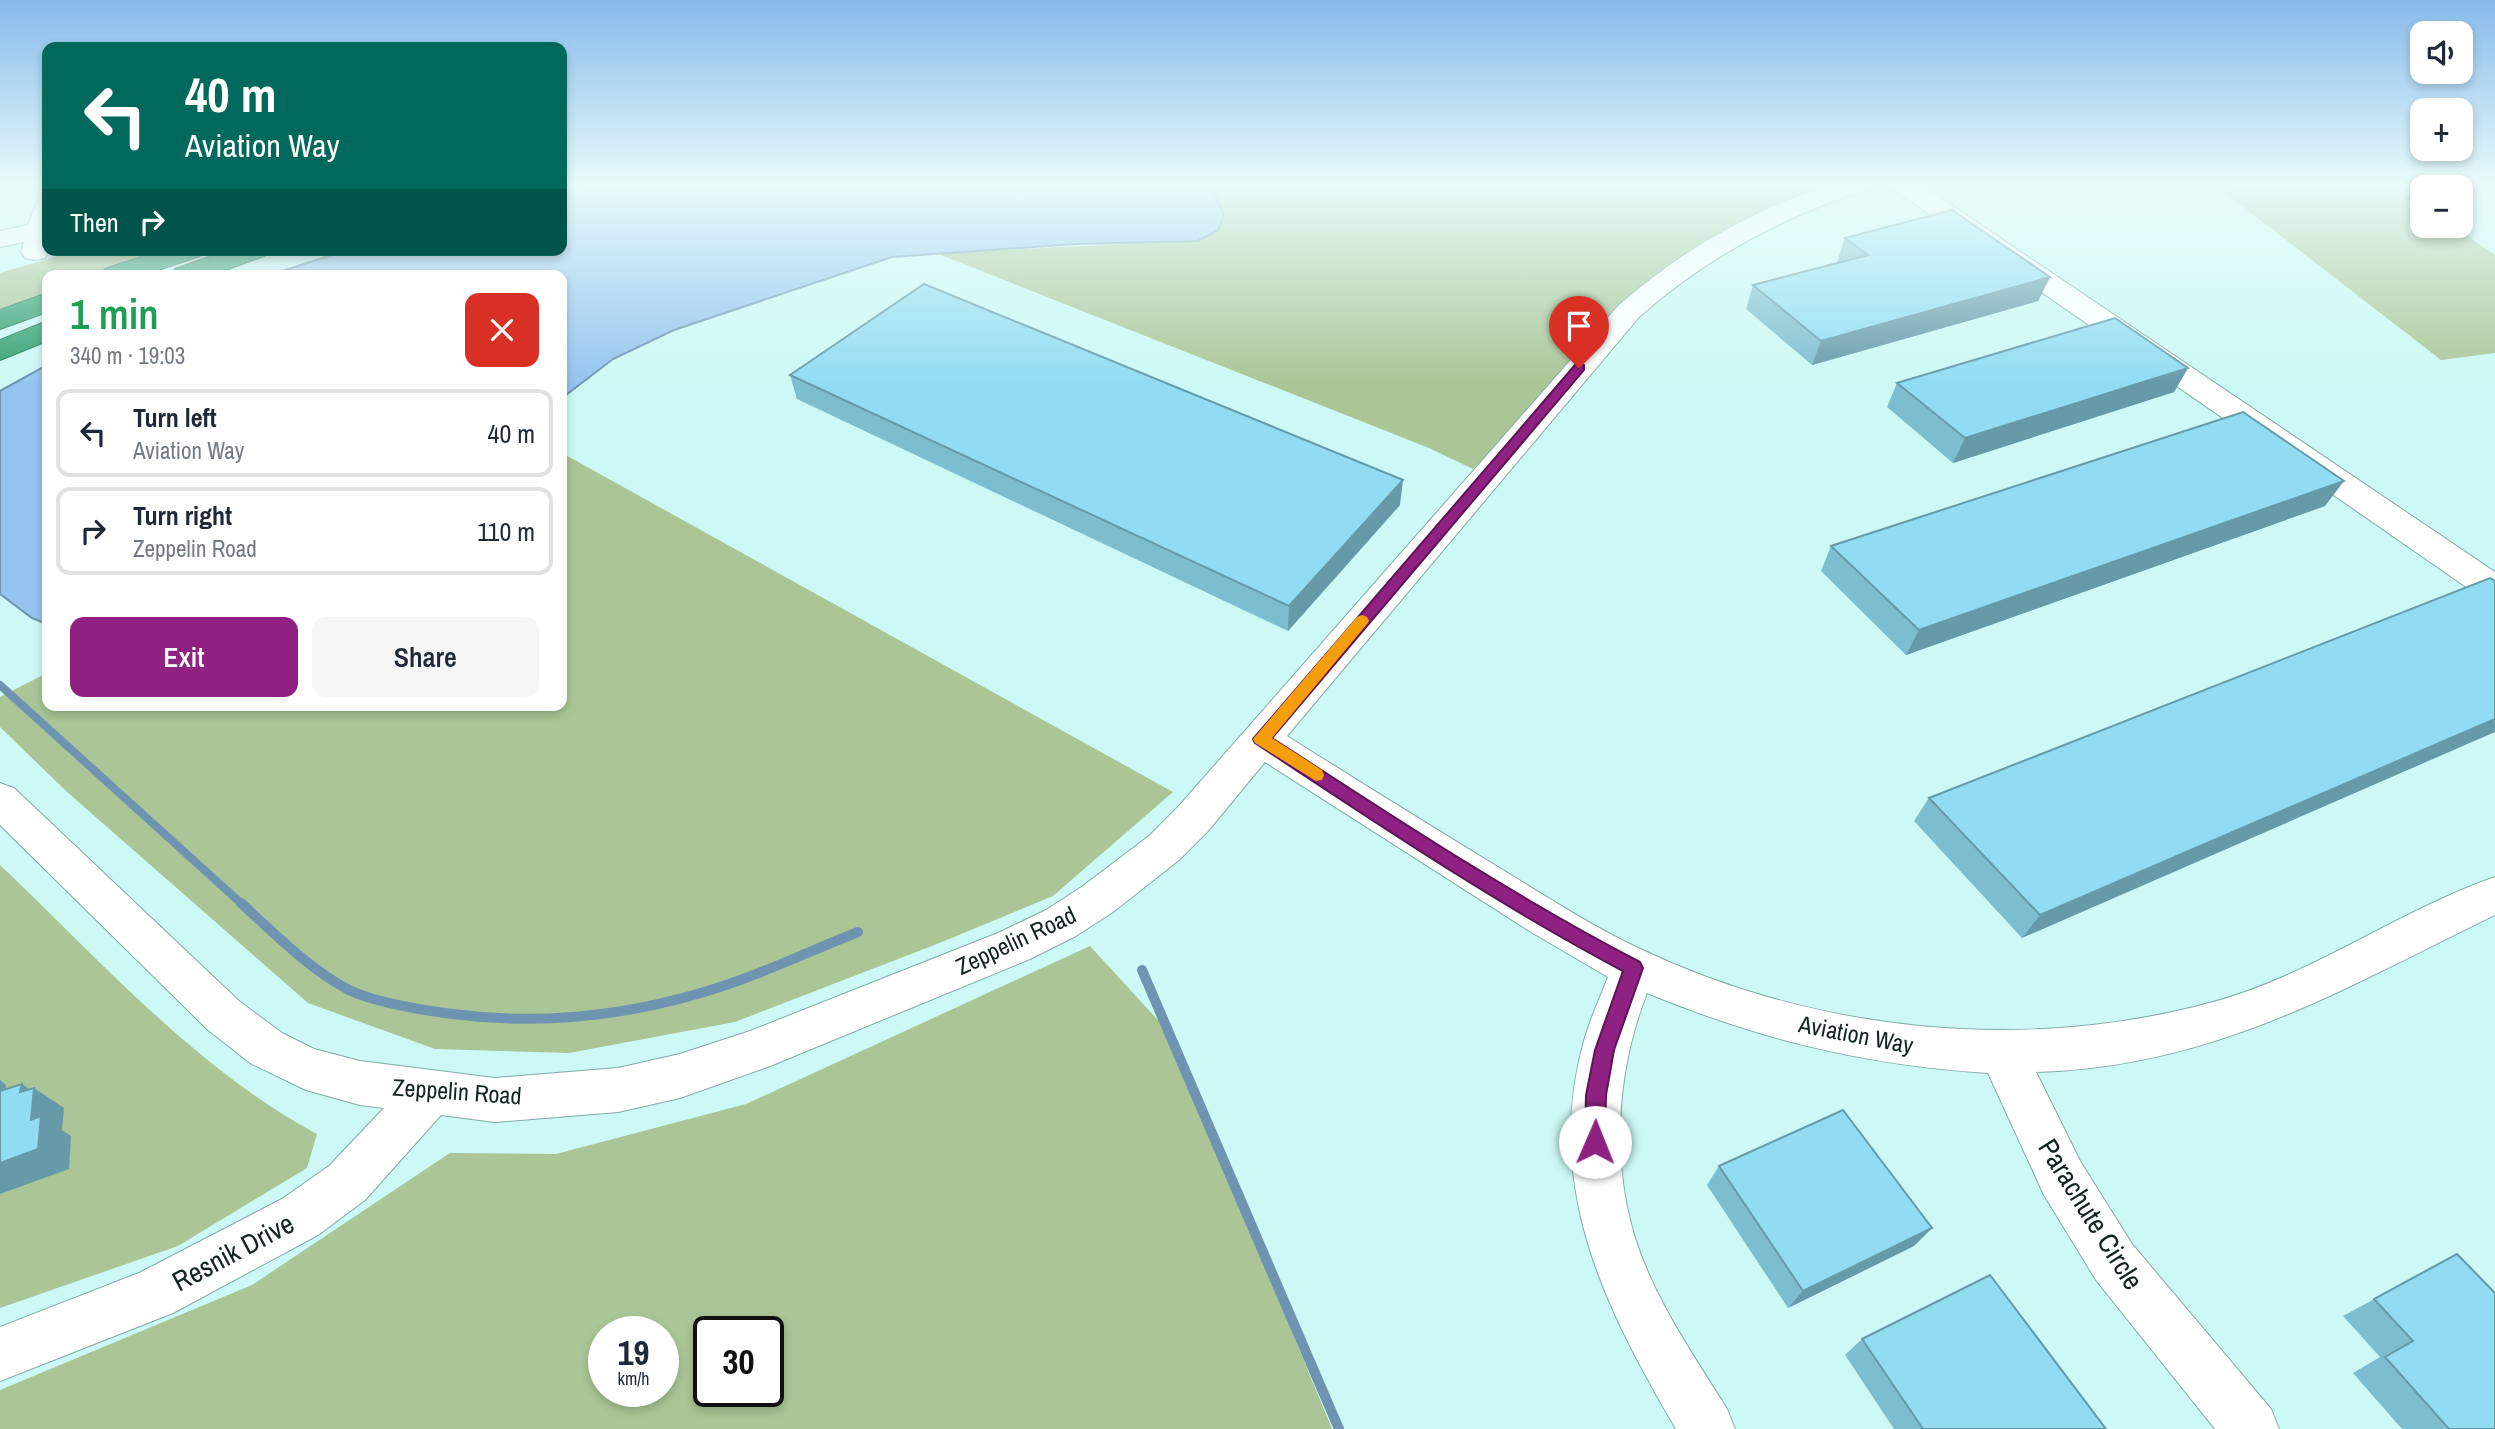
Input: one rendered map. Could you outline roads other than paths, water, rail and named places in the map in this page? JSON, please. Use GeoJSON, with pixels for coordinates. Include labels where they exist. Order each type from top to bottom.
{"type":"FeatureCollection","features":[{"type":"Feature","properties":{"kind":"highway"},"geometry":{"type":"LineString","coordinates":[[130,270],[173,256]]}},
{"type":"Feature","properties":{"kind":"highway"},"geometry":{"type":"LineString","coordinates":[[137,270],[175,256]]}},
{"type":"Feature","properties":{"kind":"highway"},"geometry":{"type":"LineString","coordinates":[[199,270],[237,256]]}},
{"type":"Feature","properties":{"kind":"highway"},"geometry":{"type":"LineString","coordinates":[[0,314],[42,299]]}},
{"type":"Feature","properties":{"kind":"highway"},"geometry":{"type":"LineString","coordinates":[[0,320],[42,304]]}},
{"type":"Feature","properties":{"kind":"highway"},"geometry":{"type":"LineString","coordinates":[[0,349],[42,331]]}},
{"type":"Feature","properties":{"kind":"street","name":"Zeppelin Road"},"geometry":{"type":"LineString","coordinates":[[0,799],[223,1015],[267,1048],[306,1068],[360,1083],[429,1094],[495,1100],[618,1090],[680,1076],[754,1051],[1014,946],[1098,900],[1164,848],[1194,819],[1637,303],[1662,280],[1704,251]]}},
{"type":"Feature","properties":{"kind":"street"},"geometry":{"type":"LineString","coordinates":[[2000,251],[2495,589]]}},
{"type":"Feature","properties":{"kind":"street","name":"Aviation Way"},"geometry":{"type":"LineString","coordinates":[[1261,739],[1375,814],[1571,934],[1634,968],[1776,1020],[1912,1047],[2002,1053],[2092,1048],[2154,1038],[2214,1023],[2282,997],[2495,895]]}},
{"type":"Feature","properties":{"kind":"street"},"geometry":{"type":"LineString","coordinates":[[1634,968],[1604,1050],[1596,1095],[1595,1142],[1599,1191],[1614,1248],[1634,1302],[1707,1429]]}},
{"type":"Feature","properties":{"kind":"street","name":"Parachute Circle"},"geometry":{"type":"LineString","coordinates":[[2002,1053],[2062,1178],[2114,1262],[2250,1429]]}},
{"type":"Feature","properties":{"kind":"street","name":"Resnik Drive"},"geometry":{"type":"LineString","coordinates":[[0,1354],[154,1294],[300,1217],[347,1183],[429,1094]]}},
{"type":"Feature","properties":{"kind":"water"},"geometry":{"type":"Polygon","coordinates":[[[567,251],[981,251],[892,257],[674,330],[613,359],[567,394],[567,270],[285,270],[329,256],[567,256],[567,251]]]}},
{"type":"Feature","properties":{"kind":"water"},"geometry":{"type":"Polygon","coordinates":[[[42,368],[42,622],[32,618],[0,594],[0,391],[42,368]]]}},
{"type":"Feature","properties":{"kind":"waterway"},"geometry":{"type":"LineString","coordinates":[[0,685],[243,905]]}},
{"type":"Feature","properties":{"kind":"waterway"},"geometry":{"type":"LineString","coordinates":[[241,903],[306,961],[349,990],[399,1005],[516,1019],[610,1013],[673,1001],[743,979],[858,932]]}},
{"type":"Feature","properties":{"kind":"waterway"},"geometry":{"type":"LineString","coordinates":[[1142,970],[1339,1429]]}}]}
